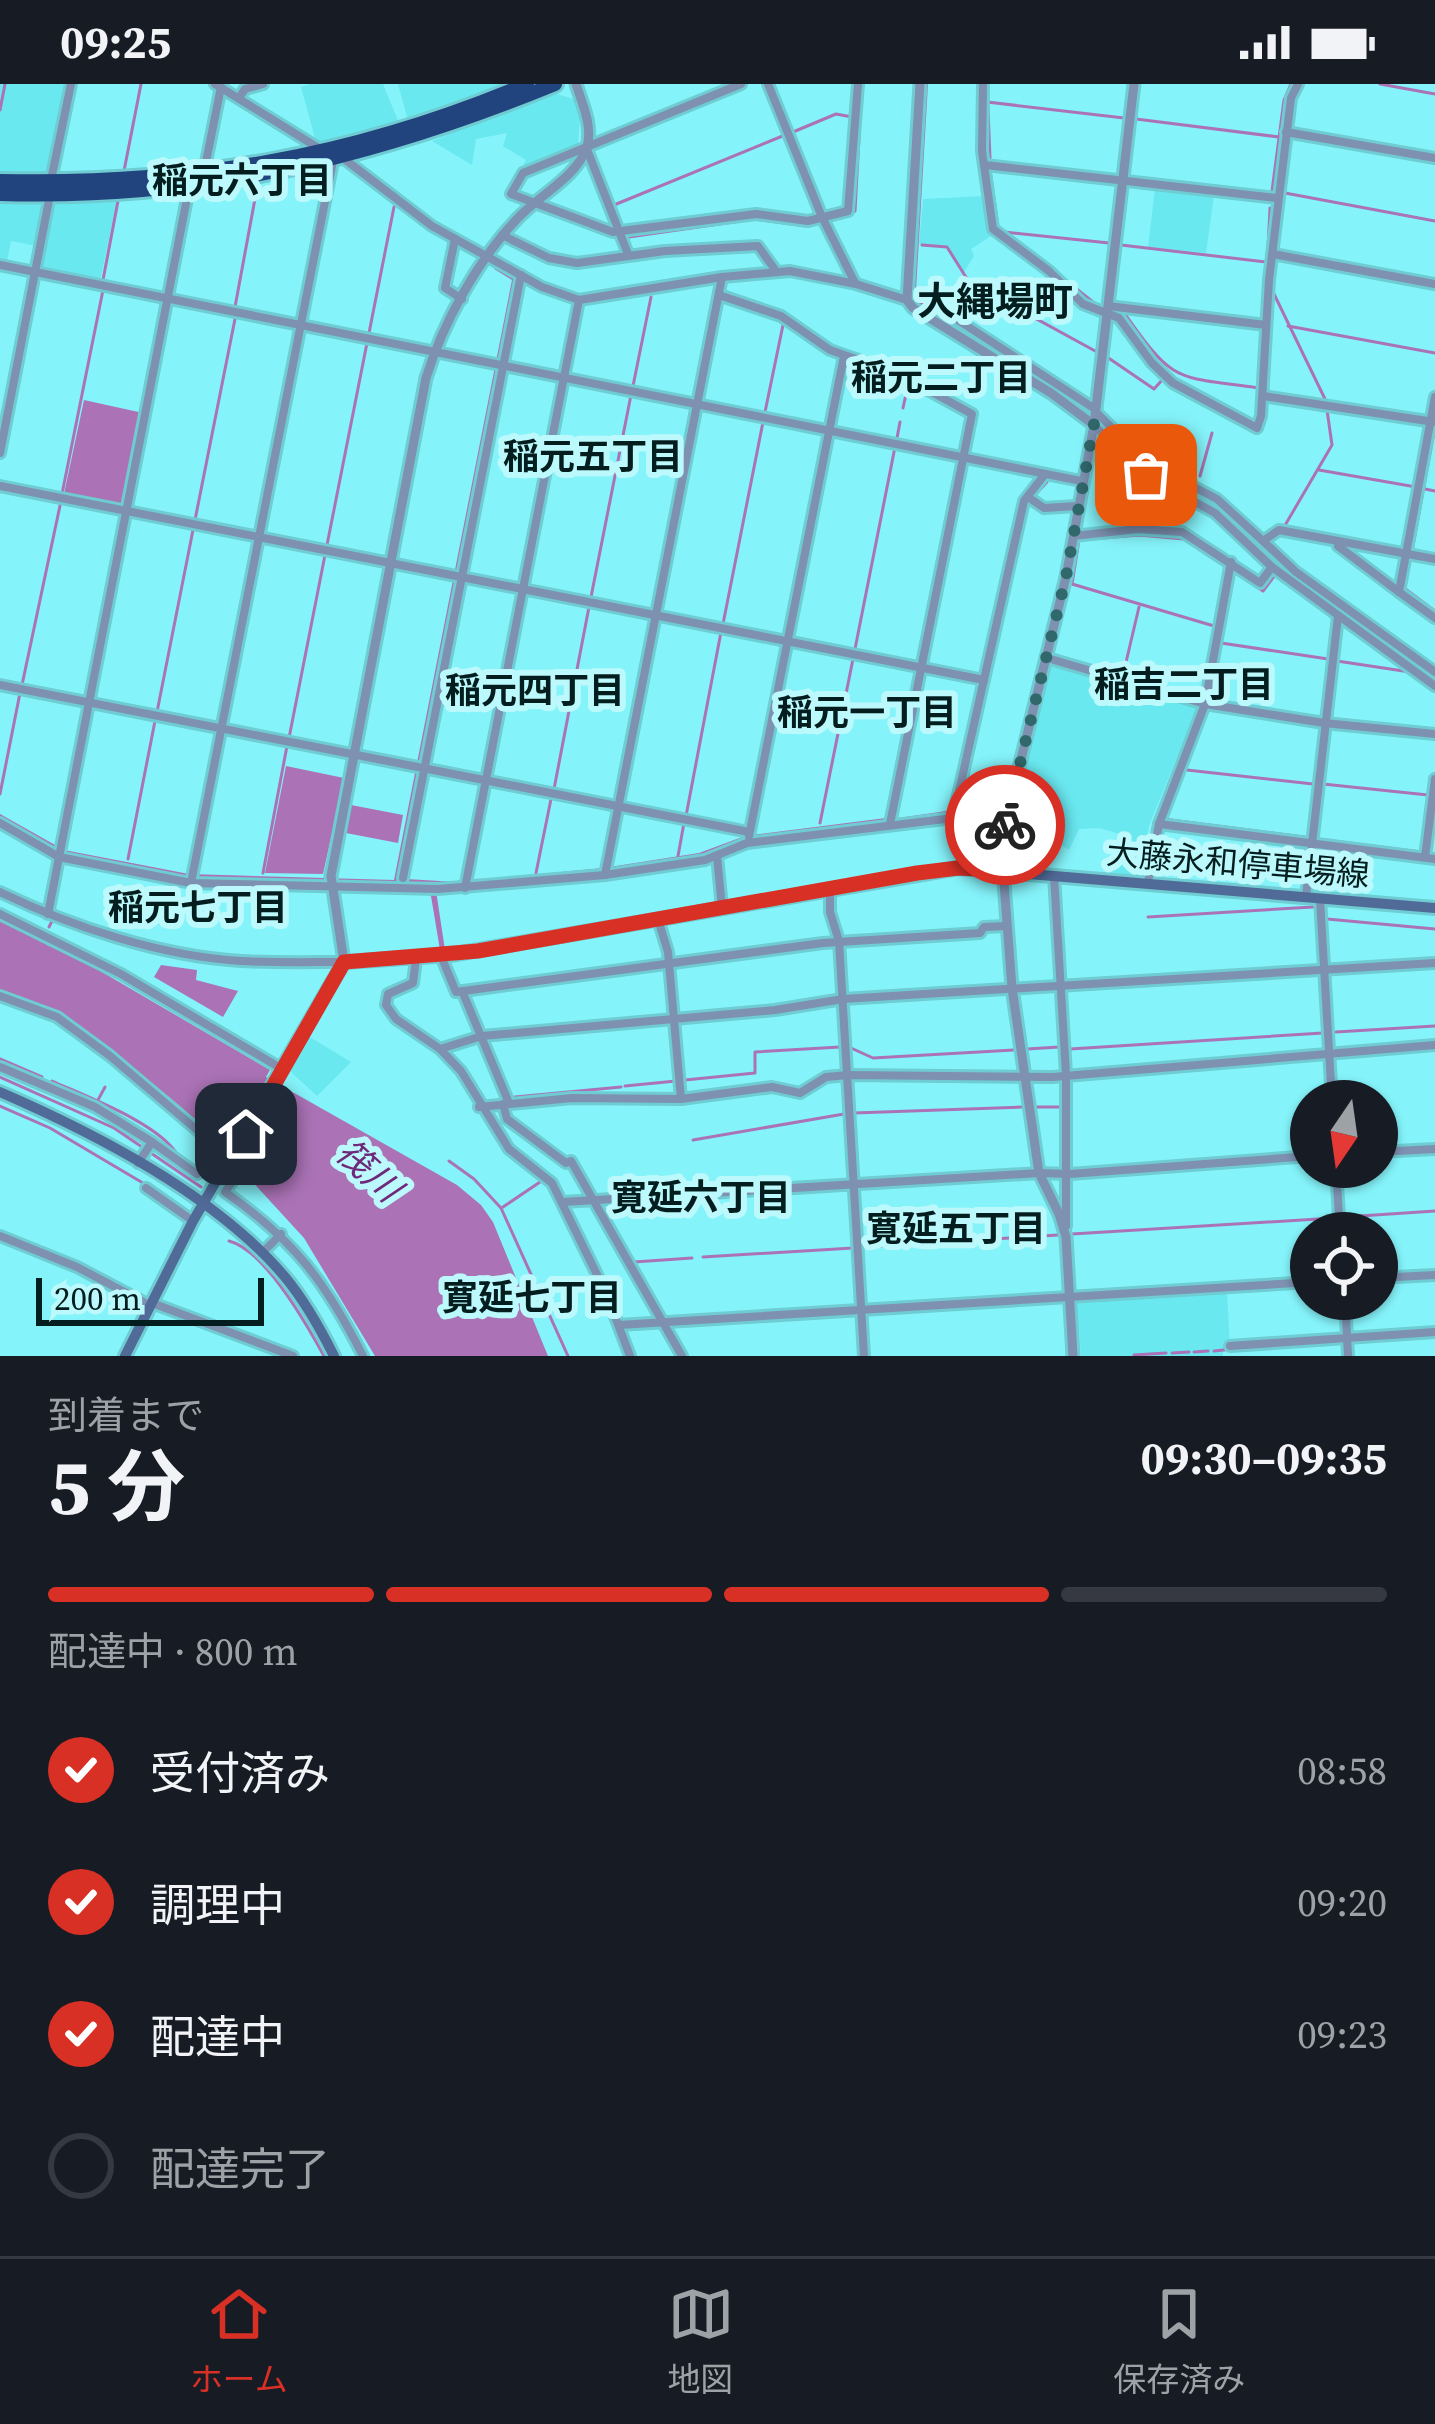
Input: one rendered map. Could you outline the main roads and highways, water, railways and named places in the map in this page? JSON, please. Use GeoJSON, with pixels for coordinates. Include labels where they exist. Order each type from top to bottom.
{"type":"FeatureCollection","features":[{"type":"Feature","properties":{"kind":"highway"},"geometry":{"type":"LineString","coordinates":[[0,194],[334,157],[527,84]]}},
{"type":"Feature","properties":{"kind":"highway"},"geometry":{"type":"LineString","coordinates":[[0,181],[50,189],[189,188],[334,157],[460,122],[555,84]]}},
{"type":"Feature","properties":{"kind":"main road","name":"大藤永和停車場線"},"geometry":{"type":"LineString","coordinates":[[204,1205],[344,962],[441,956],[958,868],[1435,908]]}},
{"type":"Feature","properties":{"kind":"main road"},"geometry":{"type":"LineString","coordinates":[[0,1093],[147,1150],[204,1205],[265,1250],[302,1300],[334,1356]]}},
{"type":"Feature","properties":{"kind":"main road"},"geometry":{"type":"LineString","coordinates":[[125,1356],[204,1205]]}},
{"type":"Feature","properties":{"kind":"water"},"geometry":{"type":"Polygon","coordinates":[[[923,84],[928,84],[916,290],[924,302],[1084,404],[1137,458],[1215,502],[1289,569],[1435,676],[1435,682],[1284,572],[1210,504],[1148,471],[1142,480],[1131,482],[1145,470],[1080,406],[915,301],[923,84]]]}},
{"type":"Feature","properties":{"kind":"water"},"geometry":{"type":"Polygon","coordinates":[[[500,267],[517,278],[406,879],[457,882],[603,868],[699,853],[745,836],[885,821],[746,840],[699,856],[600,871],[435,884],[445,950],[440,950],[429,884],[188,878],[62,854],[0,819],[0,814],[64,850],[189,874],[394,880],[512,280],[494,269],[500,267]]]}},
{"type":"Feature","properties":{"kind":"water"},"geometry":{"type":"Polygon","coordinates":[[[84,400],[143,413],[124,506],[64,494],[84,400]]]}},
{"type":"Feature","properties":{"kind":"water"},"geometry":{"type":"Polygon","coordinates":[[[286,766],[344,778],[323,874],[265,873],[286,766]]]}},
{"type":"Feature","properties":{"kind":"water"},"geometry":{"type":"Polygon","coordinates":[[[351,805],[403,815],[398,843],[346,833],[351,805]]]}},
{"type":"Feature","properties":{"kind":"water","name":"筏川"},"geometry":{"type":"Polygon","coordinates":[[[0,921],[78,958],[270,1070],[266,1077],[457,1185],[493,1222],[548,1356],[375,1356],[304,1238],[239,1167],[247,1150],[231,1140],[225,1144],[91,1038],[0,990],[0,921]]]}},
{"type":"Feature","properties":{"kind":"water"},"geometry":{"type":"Polygon","coordinates":[[[161,965],[197,970],[196,980],[238,991],[223,1017],[154,977],[161,965]]]}},
{"type":"Feature","properties":{"kind":"waterway"},"geometry":{"type":"LineString","coordinates":[[0,110],[5,84]]}},
{"type":"Feature","properties":{"kind":"waterway"},"geometry":{"type":"LineString","coordinates":[[124,171],[141,84]]}},
{"type":"Feature","properties":{"kind":"waterway"},"geometry":{"type":"LineString","coordinates":[[597,138],[729,84]]}},
{"type":"Feature","properties":{"kind":"waterway"},"geometry":{"type":"LineString","coordinates":[[830,221],[855,211],[862,84]]}},
{"type":"Feature","properties":{"kind":"waterway"},"geometry":{"type":"LineString","coordinates":[[987,84],[990,158]]}},
{"type":"Feature","properties":{"kind":"waterway"},"geometry":{"type":"LineString","coordinates":[[1272,191],[1284,100],[1291,84]]}},
{"type":"Feature","properties":{"kind":"waterway"},"geometry":{"type":"LineString","coordinates":[[1380,84],[1435,94]]}},
{"type":"Feature","properties":{"kind":"waterway"},"geometry":{"type":"LineString","coordinates":[[987,102],[1124,118]]}},
{"type":"Feature","properties":{"kind":"waterway"},"geometry":{"type":"LineString","coordinates":[[793,132],[836,114],[852,117]]}},
{"type":"Feature","properties":{"kind":"waterway"},"geometry":{"type":"LineString","coordinates":[[1136,119],[1279,137]]}},
{"type":"Feature","properties":{"kind":"waterway"},"geometry":{"type":"LineString","coordinates":[[614,205],[785,135]]}},
{"type":"Feature","properties":{"kind":"waterway"},"geometry":{"type":"LineString","coordinates":[[990,171],[998,227],[1007,235]]}},
{"type":"Feature","properties":{"kind":"waterway"},"geometry":{"type":"LineString","coordinates":[[235,307],[257,188]]}},
{"type":"Feature","properties":{"kind":"waterway"},"geometry":{"type":"LineString","coordinates":[[1285,193],[1435,221]]}},
{"type":"Feature","properties":{"kind":"waterway"},"geometry":{"type":"LineString","coordinates":[[103,280],[118,201]]}},
{"type":"Feature","properties":{"kind":"waterway"},"geometry":{"type":"LineString","coordinates":[[369,333],[394,207]]}},
{"type":"Feature","properties":{"kind":"waterway"},"geometry":{"type":"LineString","coordinates":[[1267,269],[1270,208]]}},
{"type":"Feature","properties":{"kind":"waterway"},"geometry":{"type":"LineString","coordinates":[[536,209],[619,238]]}},
{"type":"Feature","properties":{"kind":"waterway"},"geometry":{"type":"LineString","coordinates":[[629,237],[754,219],[807,226],[818,223]]}},
{"type":"Feature","properties":{"kind":"waterway"},"geometry":{"type":"LineString","coordinates":[[1004,232],[1109,243]]}},
{"type":"Feature","properties":{"kind":"waterway"},"geometry":{"type":"LineString","coordinates":[[922,245],[947,247],[969,282],[1097,352]]}},
{"type":"Feature","properties":{"kind":"waterway"},"geometry":{"type":"LineString","coordinates":[[1121,245],[1266,262]]}},
{"type":"Feature","properties":{"kind":"waterway"},"geometry":{"type":"LineString","coordinates":[[1034,255],[1098,306]]}},
{"type":"Feature","properties":{"kind":"waterway"},"geometry":{"type":"LineString","coordinates":[[62,494],[103,290]]}},
{"type":"Feature","properties":{"kind":"waterway"},"geometry":{"type":"LineString","coordinates":[[1274,294],[1325,399]]}},
{"type":"Feature","properties":{"kind":"waterway"},"geometry":{"type":"LineString","coordinates":[[633,386],[651,297]]}},
{"type":"Feature","properties":{"kind":"waterway"},"geometry":{"type":"LineString","coordinates":[[1114,311],[1125,314],[1155,354],[1179,373],[1258,388]]}},
{"type":"Feature","properties":{"kind":"waterway"},"geometry":{"type":"LineString","coordinates":[[195,520],[235,319]]}},
{"type":"Feature","properties":{"kind":"waterway"},"geometry":{"type":"LineString","coordinates":[[765,412],[783,325]]}},
{"type":"Feature","properties":{"kind":"waterway"},"geometry":{"type":"LineString","coordinates":[[1288,326],[1435,353]]}},
{"type":"Feature","properties":{"kind":"waterway"},"geometry":{"type":"LineString","coordinates":[[327,545],[367,343]]}},
{"type":"Feature","properties":{"kind":"waterway"},"geometry":{"type":"LineString","coordinates":[[1258,394],[1261,348]]}},
{"type":"Feature","properties":{"kind":"waterway"},"geometry":{"type":"LineString","coordinates":[[1107,357],[1154,389],[1163,379]]}},
{"type":"Feature","properties":{"kind":"waterway"},"geometry":{"type":"LineString","coordinates":[[903,408],[908,385]]}},
{"type":"Feature","properties":{"kind":"waterway"},"geometry":{"type":"LineString","coordinates":[[591,597],[631,395]]}},
{"type":"Feature","properties":{"kind":"waterway"},"geometry":{"type":"LineString","coordinates":[[1221,403],[1256,422],[1258,403]]}},
{"type":"Feature","properties":{"kind":"waterway"},"geometry":{"type":"LineString","coordinates":[[1284,527],[1332,445],[1327,410]]}},
{"type":"Feature","properties":{"kind":"waterway"},"geometry":{"type":"LineString","coordinates":[[723,624],[763,422]]}},
{"type":"Feature","properties":{"kind":"waterway"},"geometry":{"type":"LineString","coordinates":[[897,438],[900,422]]}},
{"type":"Feature","properties":{"kind":"waterway"},"geometry":{"type":"LineString","coordinates":[[1412,551],[1435,426]]}},
{"type":"Feature","properties":{"kind":"waterway"},"geometry":{"type":"LineString","coordinates":[[1200,476],[1212,433]]}},
{"type":"Feature","properties":{"kind":"waterway"},"geometry":{"type":"LineString","coordinates":[[855,649],[895,447]]}},
{"type":"Feature","properties":{"kind":"waterway"},"geometry":{"type":"LineString","coordinates":[[1319,470],[1416,487]]}},
{"type":"Feature","properties":{"kind":"waterway"},"geometry":{"type":"LineString","coordinates":[[1034,496],[1047,482]]}},
{"type":"Feature","properties":{"kind":"waterway"},"geometry":{"type":"LineString","coordinates":[[1425,489],[1435,491]]}},
{"type":"Feature","properties":{"kind":"waterway"},"geometry":{"type":"LineString","coordinates":[[22,685],[61,501]]}},
{"type":"Feature","properties":{"kind":"waterway"},"geometry":{"type":"LineString","coordinates":[[157,712],[193,530]]}},
{"type":"Feature","properties":{"kind":"waterway"},"geometry":{"type":"LineString","coordinates":[[1214,626],[1072,584],[1079,540],[1139,535],[1184,539],[1226,567]]}},
{"type":"Feature","properties":{"kind":"waterway"},"geometry":{"type":"LineString","coordinates":[[289,738],[325,555]]}},
{"type":"Feature","properties":{"kind":"waterway"},"geometry":{"type":"LineString","coordinates":[[1410,559],[1404,588],[1435,611]]}},
{"type":"Feature","properties":{"kind":"waterway"},"geometry":{"type":"LineString","coordinates":[[1235,571],[1263,591],[1275,575],[1333,617]]}},
{"type":"Feature","properties":{"kind":"waterway"},"geometry":{"type":"LineString","coordinates":[[554,789],[589,607]]}},
{"type":"Feature","properties":{"kind":"waterway"},"geometry":{"type":"LineString","coordinates":[[1123,675],[1139,607]]}},
{"type":"Feature","properties":{"kind":"waterway"},"geometry":{"type":"LineString","coordinates":[[686,816],[721,632]]}},
{"type":"Feature","properties":{"kind":"waterway"},"geometry":{"type":"LineString","coordinates":[[1221,643],[1328,659]]}},
{"type":"Feature","properties":{"kind":"waterway"},"geometry":{"type":"LineString","coordinates":[[820,823],[853,659]]}},
{"type":"Feature","properties":{"kind":"waterway"},"geometry":{"type":"LineString","coordinates":[[1337,661],[1410,672]]}},
{"type":"Feature","properties":{"kind":"waterway"},"geometry":{"type":"LineString","coordinates":[[895,820],[950,812],[979,684]]}},
{"type":"Feature","properties":{"kind":"waterway"},"geometry":{"type":"LineString","coordinates":[[0,794],[20,693]]}},
{"type":"Feature","properties":{"kind":"waterway"},"geometry":{"type":"LineString","coordinates":[[128,859],[155,721]]}},
{"type":"Feature","properties":{"kind":"waterway"},"geometry":{"type":"LineString","coordinates":[[263,873],[287,746]]}},
{"type":"Feature","properties":{"kind":"waterway"},"geometry":{"type":"LineString","coordinates":[[1187,770],[1313,784]]}},
{"type":"Feature","properties":{"kind":"waterway"},"geometry":{"type":"LineString","coordinates":[[1323,784],[1428,795]]}},
{"type":"Feature","properties":{"kind":"waterway"},"geometry":{"type":"LineString","coordinates":[[536,873],[551,799]]}},
{"type":"Feature","properties":{"kind":"waterway"},"geometry":{"type":"LineString","coordinates":[[1163,819],[1304,837]]}},
{"type":"Feature","properties":{"kind":"waterway"},"geometry":{"type":"LineString","coordinates":[[678,856],[684,823]]}},
{"type":"Feature","properties":{"kind":"waterway"},"geometry":{"type":"LineString","coordinates":[[1317,839],[1420,852]]}},
{"type":"Feature","properties":{"kind":"waterway"},"geometry":{"type":"LineString","coordinates":[[1148,917],[1313,907]]}},
{"type":"Feature","properties":{"kind":"waterway"},"geometry":{"type":"LineString","coordinates":[[1327,919],[1435,929]]}},
{"type":"Feature","properties":{"kind":"waterway"},"geometry":{"type":"LineString","coordinates":[[49,927],[52,921]]}},
{"type":"Feature","properties":{"kind":"waterway"},"geometry":{"type":"LineString","coordinates":[[1336,1032],[1435,1026]]}},
{"type":"Feature","properties":{"kind":"waterway"},"geometry":{"type":"LineString","coordinates":[[1070,1049],[1323,1033]]}},
{"type":"Feature","properties":{"kind":"waterway"},"geometry":{"type":"LineString","coordinates":[[685,1080],[755,1073],[755,1052],[840,1047]]}},
{"type":"Feature","properties":{"kind":"waterway"},"geometry":{"type":"LineString","coordinates":[[1027,1049],[1059,1047]]}},
{"type":"Feature","properties":{"kind":"waterway"},"geometry":{"type":"LineString","coordinates":[[851,1048],[873,1058],[1014,1050]]}},
{"type":"Feature","properties":{"kind":"waterway"},"geometry":{"type":"LineString","coordinates":[[0,1059],[42,1077]]}},
{"type":"Feature","properties":{"kind":"waterway"},"geometry":{"type":"LineString","coordinates":[[0,1077],[114,1128],[201,1187]]}},
{"type":"Feature","properties":{"kind":"waterway"},"geometry":{"type":"LineString","coordinates":[[52,1081],[139,1122],[178,1156]]}},
{"type":"Feature","properties":{"kind":"waterway"},"geometry":{"type":"LineString","coordinates":[[625,1086],[676,1081]]}},
{"type":"Feature","properties":{"kind":"waterway"},"geometry":{"type":"LineString","coordinates":[[98,1100],[105,1087]]}},
{"type":"Feature","properties":{"kind":"waterway"},"geometry":{"type":"LineString","coordinates":[[515,1097],[621,1087]]}},
{"type":"Feature","properties":{"kind":"waterway"},"geometry":{"type":"LineString","coordinates":[[0,1106],[50,1128],[148,1186]]}},
{"type":"Feature","properties":{"kind":"waterway"},"geometry":{"type":"LineString","coordinates":[[854,1113],[1022,1107]]}},
{"type":"Feature","properties":{"kind":"waterway"},"geometry":{"type":"LineString","coordinates":[[1037,1107],[1061,1107]]}},
{"type":"Feature","properties":{"kind":"waterway"},"geometry":{"type":"LineString","coordinates":[[693,1140],[844,1114]]}},
{"type":"Feature","properties":{"kind":"waterway"},"geometry":{"type":"LineString","coordinates":[[449,1161],[501,1208],[568,1356]]}},
{"type":"Feature","properties":{"kind":"waterway"},"geometry":{"type":"LineString","coordinates":[[503,1207],[543,1180]]}},
{"type":"Feature","properties":{"kind":"waterway"},"geometry":{"type":"LineString","coordinates":[[1398,1213],[1435,1211]]}},
{"type":"Feature","properties":{"kind":"waterway"},"geometry":{"type":"LineString","coordinates":[[1072,1234],[1290,1221]]}},
{"type":"Feature","properties":{"kind":"waterway"},"geometry":{"type":"LineString","coordinates":[[862,1247],[1058,1235]]}},
{"type":"Feature","properties":{"kind":"waterway"},"geometry":{"type":"LineString","coordinates":[[229,1241],[270,1273],[324,1356]]}},
{"type":"Feature","properties":{"kind":"waterway"},"geometry":{"type":"LineString","coordinates":[[703,1257],[853,1248]]}},
{"type":"Feature","properties":{"kind":"waterway"},"geometry":{"type":"LineString","coordinates":[[634,1262],[692,1258]]}},
{"type":"Feature","properties":{"kind":"waterway"},"geometry":{"type":"LineString","coordinates":[[1389,1339],[1435,1336]]}},
{"type":"Feature","properties":{"kind":"waterway"},"geometry":{"type":"LineString","coordinates":[[1272,1347],[1342,1342]]}},
{"type":"Feature","properties":{"kind":"waterway"},"geometry":{"type":"LineString","coordinates":[[1214,1351],[1233,1349]]}},
{"type":"Feature","properties":{"kind":"waterway"},"geometry":{"type":"LineString","coordinates":[[1194,1352],[1208,1351]]}},
{"type":"Feature","properties":{"kind":"waterway"},"geometry":{"type":"LineString","coordinates":[[1172,1353],[1189,1352]]}},
{"type":"Feature","properties":{"kind":"waterway"},"geometry":{"type":"LineString","coordinates":[[1134,1355],[1166,1353]]}},
{"type":"Feature","properties":{"kind":"district","name":"稲元六丁目"},"geometry":{"type":"Point","coordinates":[242,180]}},
{"type":"Feature","properties":{"kind":"district","name":"大縄場町"},"geometry":{"type":"Point","coordinates":[995,301]}},
{"type":"Feature","properties":{"kind":"district","name":"稲元二丁目"},"geometry":{"type":"Point","coordinates":[941,377]}},
{"type":"Feature","properties":{"kind":"district","name":"稲元五丁目"},"geometry":{"type":"Point","coordinates":[593,456]}},
{"type":"Feature","properties":{"kind":"district","name":"稲吉二丁目"},"geometry":{"type":"Point","coordinates":[1184,684]}},
{"type":"Feature","properties":{"kind":"district","name":"稲元四丁目"},"geometry":{"type":"Point","coordinates":[535,690]}},
{"type":"Feature","properties":{"kind":"district","name":"稲元一丁目"},"geometry":{"type":"Point","coordinates":[867,712]}},
{"type":"Feature","properties":{"kind":"district","name":"稲元七丁目"},"geometry":{"type":"Point","coordinates":[198,907]}},
{"type":"Feature","properties":{"kind":"district","name":"寛延六丁目"},"geometry":{"type":"Point","coordinates":[701,1197]}},
{"type":"Feature","properties":{"kind":"district","name":"寛延五丁目"},"geometry":{"type":"Point","coordinates":[956,1228]}},
{"type":"Feature","properties":{"kind":"district","name":"寛延七丁目"},"geometry":{"type":"Point","coordinates":[532,1297]}}]}
